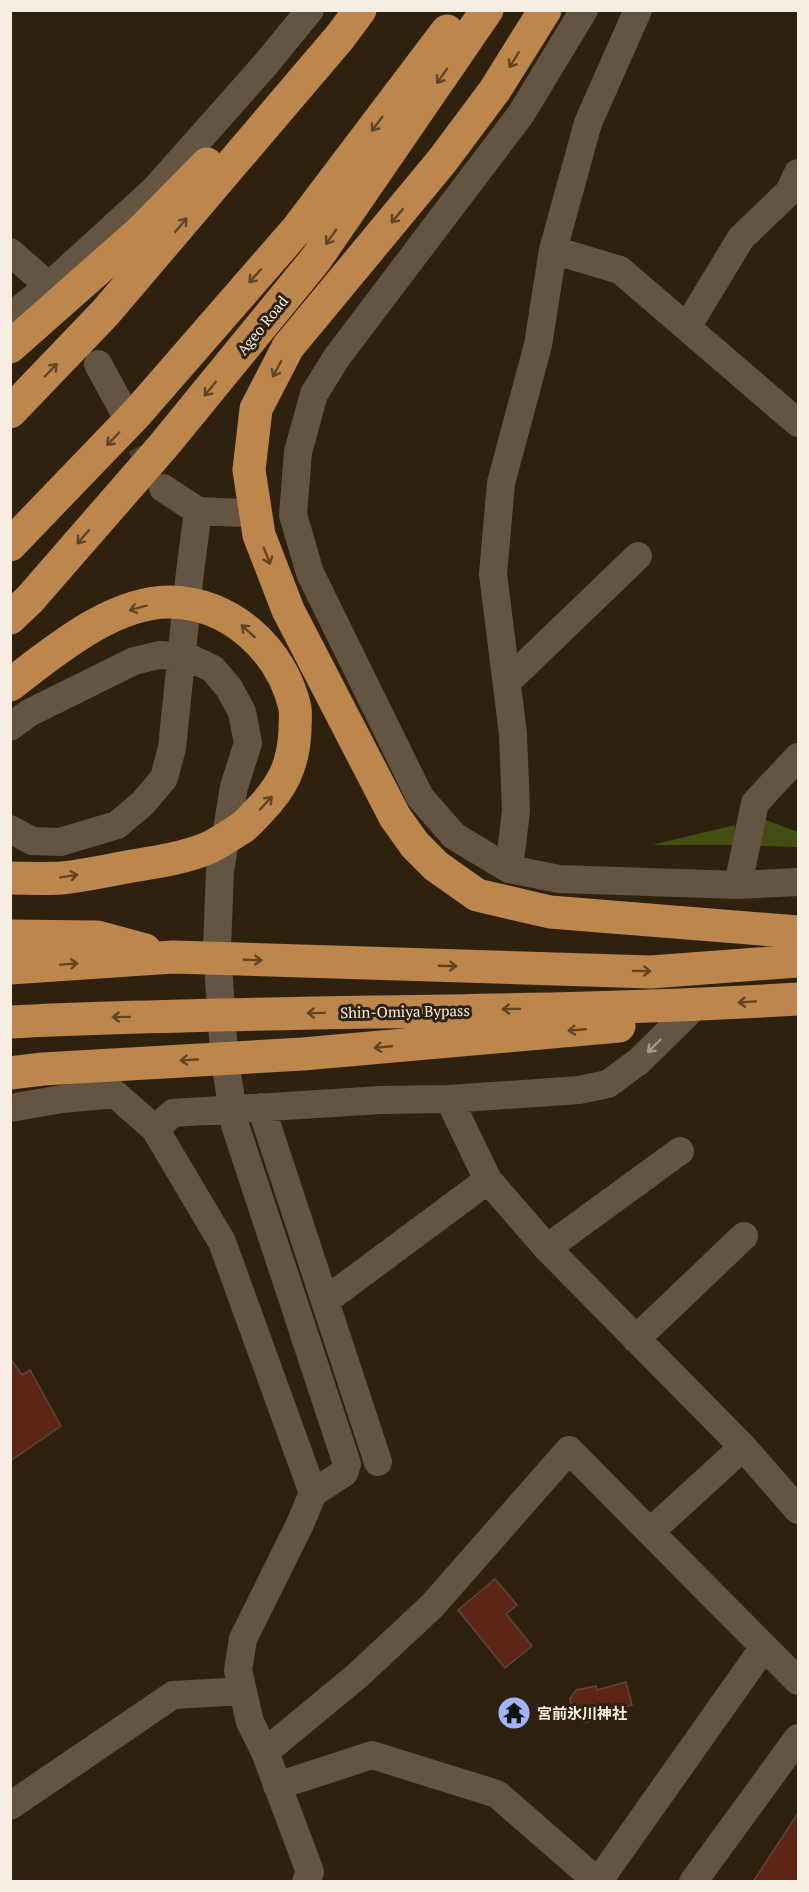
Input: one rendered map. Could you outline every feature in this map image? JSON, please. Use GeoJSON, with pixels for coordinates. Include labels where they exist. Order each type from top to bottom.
{"type":"FeatureCollection","features":[{"type":"Feature","properties":{"kind":"highway"},"geometry":{"type":"LineString","coordinates":[[10,412],[105,313],[340,38],[360,10]]}},
{"type":"Feature","properties":{"kind":"highway"},"geometry":{"type":"LineString","coordinates":[[10,545],[137,413],[298,228],[463,10]]}},
{"type":"Feature","properties":{"kind":"highway","name":"Ageo Road"},"geometry":{"type":"LineString","coordinates":[[10,618],[164,445],[316,259],[487,10]]}},
{"type":"Feature","properties":{"kind":"highway"},"geometry":{"type":"LineString","coordinates":[[545,10],[495,90],[442,161],[288,347],[256,409],[249,470],[259,535],[288,610],[395,817],[415,844],[436,866],[477,896],[550,912],[798,932]]}},
{"type":"Feature","properties":{"kind":"highway"},"geometry":{"type":"LineString","coordinates":[[10,346],[141,231],[264,107],[340,38]]}},
{"type":"Feature","properties":{"kind":"highway"},"geometry":{"type":"LineString","coordinates":[[10,685],[93,625],[144,606],[169,602],[216,611],[240,624],[258,640],[276,663],[295,710],[292,754],[285,778],[271,799],[244,826],[208,848],[162,861],[60,878],[10,878]]}},
{"type":"Feature","properties":{"kind":"highway"},"geometry":{"type":"LineString","coordinates":[[10,936],[97,937],[173,957]]}},
{"type":"Feature","properties":{"kind":"highway"},"geometry":{"type":"LineString","coordinates":[[10,968],[173,957],[651,972],[798,961]]}},
{"type":"Feature","properties":{"kind":"highway","name":"Shin-Omiya Bypass"},"geometry":{"type":"LineString","coordinates":[[10,1022],[126,1017],[696,1005],[798,999]]}},
{"type":"Feature","properties":{"kind":"highway"},"geometry":{"type":"LineString","coordinates":[[10,1073],[58,1068],[303,1054],[615,1027],[696,1005]]}},
{"type":"Feature","properties":{"kind":"highway"},"geometry":{"type":"LineString","coordinates":[[10,1067],[58,1068]]}},
{"type":"Feature","properties":{"kind":"street"},"geometry":{"type":"LineString","coordinates":[[10,317],[49,286],[155,189],[265,65],[310,10]]}},
{"type":"Feature","properties":{"kind":"street"},"geometry":{"type":"LineString","coordinates":[[584,10],[521,114],[337,357],[314,394],[298,452],[292,515],[310,573],[420,797],[454,836],[509,868],[559,879],[738,885],[798,882]]}},
{"type":"Feature","properties":{"kind":"street"},"geometry":{"type":"LineString","coordinates":[[509,868],[516,811],[513,734],[493,574],[501,483],[538,345],[553,250],[588,123],[638,10]]}},
{"type":"Feature","properties":{"kind":"street"},"geometry":{"type":"LineString","coordinates":[[687,327],[741,238],[789,192],[798,173]]}},
{"type":"Feature","properties":{"kind":"street"},"geometry":{"type":"LineString","coordinates":[[553,250],[620,270],[798,423]]}},
{"type":"Feature","properties":{"kind":"street"},"geometry":{"type":"LineString","coordinates":[[10,252],[49,286]]}},
{"type":"Feature","properties":{"kind":"street"},"geometry":{"type":"LineString","coordinates":[[98,363],[122,408]]}},
{"type":"Feature","properties":{"kind":"street"},"geometry":{"type":"LineString","coordinates":[[163,488],[198,511],[244,513]]}},
{"type":"Feature","properties":{"kind":"street"},"geometry":{"type":"LineString","coordinates":[[10,829],[32,841],[60,842],[117,825],[143,803],[164,778],[172,748],[198,511]]}},
{"type":"Feature","properties":{"kind":"street"},"geometry":{"type":"LineString","coordinates":[[507,682],[638,556]]}},
{"type":"Feature","properties":{"kind":"street"},"geometry":{"type":"LineString","coordinates":[[10,727],[29,713],[134,661],[159,656],[188,657],[213,669],[229,688],[242,712],[248,743],[234,787],[220,871],[217,948],[224,1055],[235,1125],[347,1464],[344,1473],[313,1493],[243,1639],[238,1670],[250,1722],[265,1752],[310,1872],[306,1881]]}},
{"type":"Feature","properties":{"kind":"street"},"geometry":{"type":"LineString","coordinates":[[738,885],[755,803],[798,757]]}},
{"type":"Feature","properties":{"kind":"street"},"geometry":{"type":"LineString","coordinates":[[155,1129],[173,1113],[381,1100],[449,1099],[579,1090],[608,1084],[639,1061],[696,1005]]}},
{"type":"Feature","properties":{"kind":"street"},"geometry":{"type":"LineString","coordinates":[[58,1068],[115,1094],[155,1129],[222,1242],[313,1493]]}},
{"type":"Feature","properties":{"kind":"street"},"geometry":{"type":"LineString","coordinates":[[10,1108],[62,1099],[115,1094]]}},
{"type":"Feature","properties":{"kind":"street"},"geometry":{"type":"LineString","coordinates":[[449,1099],[488,1180],[547,1248],[743,1447],[798,1510]]}},
{"type":"Feature","properties":{"kind":"street"},"geometry":{"type":"LineString","coordinates":[[261,1107],[378,1462]]}},
{"type":"Feature","properties":{"kind":"street"},"geometry":{"type":"LineString","coordinates":[[547,1248],[680,1151]]}},
{"type":"Feature","properties":{"kind":"street"},"geometry":{"type":"LineString","coordinates":[[325,1301],[488,1180]]}},
{"type":"Feature","properties":{"kind":"street"},"geometry":{"type":"LineString","coordinates":[[636,1339],[744,1236]]}},
{"type":"Feature","properties":{"kind":"street"},"geometry":{"type":"LineString","coordinates":[[650,1532],[743,1447]]}},
{"type":"Feature","properties":{"kind":"street"},"geometry":{"type":"LineString","coordinates":[[265,1752],[357,1676],[432,1606],[569,1450],[798,1681]]}},
{"type":"Feature","properties":{"kind":"street"},"geometry":{"type":"LineString","coordinates":[[278,1786],[372,1755],[497,1794],[598,1881],[764,1647]]}},
{"type":"Feature","properties":{"kind":"street"},"geometry":{"type":"LineString","coordinates":[[10,1806],[173,1695],[243,1691]]}},
{"type":"Feature","properties":{"kind":"street"},"geometry":{"type":"LineString","coordinates":[[693,1881],[798,1738]]}},
{"type":"Feature","properties":{"kind":"green space"},"geometry":{"type":"Polygon","coordinates":[[[763,819],[798,832],[798,847],[757,846],[763,819]]]}},
{"type":"Feature","properties":{"kind":"green space"},"geometry":{"type":"Polygon","coordinates":[[[735,825],[735,845],[652,845],[735,825]]]}},
{"type":"Feature","properties":{"kind":"building"},"geometry":{"type":"Polygon","coordinates":[[[10,1358],[22,1375],[30,1370],[61,1426],[10,1461],[10,1358]]]}},
{"type":"Feature","properties":{"kind":"building"},"geometry":{"type":"Polygon","coordinates":[[[495,1579],[517,1605],[506,1614],[532,1646],[505,1668],[458,1610],[495,1579]]]}},
{"type":"Feature","properties":{"kind":"building"},"geometry":{"type":"Polygon","coordinates":[[[626,1682],[632,1705],[602,1713],[602,1718],[584,1723],[573,1715],[570,1699],[576,1690],[596,1686],[597,1690],[626,1682]]]}},
{"type":"Feature","properties":{"kind":"building"},"geometry":{"type":"Polygon","coordinates":[[[798,1813],[798,1882],[753,1882],[798,1813]]]}},
{"type":"Feature","properties":{"kind":"tunnel"},"geometry":{"type":"LineString","coordinates":[[122,408],[159,481]]}},
{"type":"Feature","properties":{"kind":"place","name":"宮前氷川神社"},"geometry":{"type":"Point","coordinates":[514,1713]}}]}
